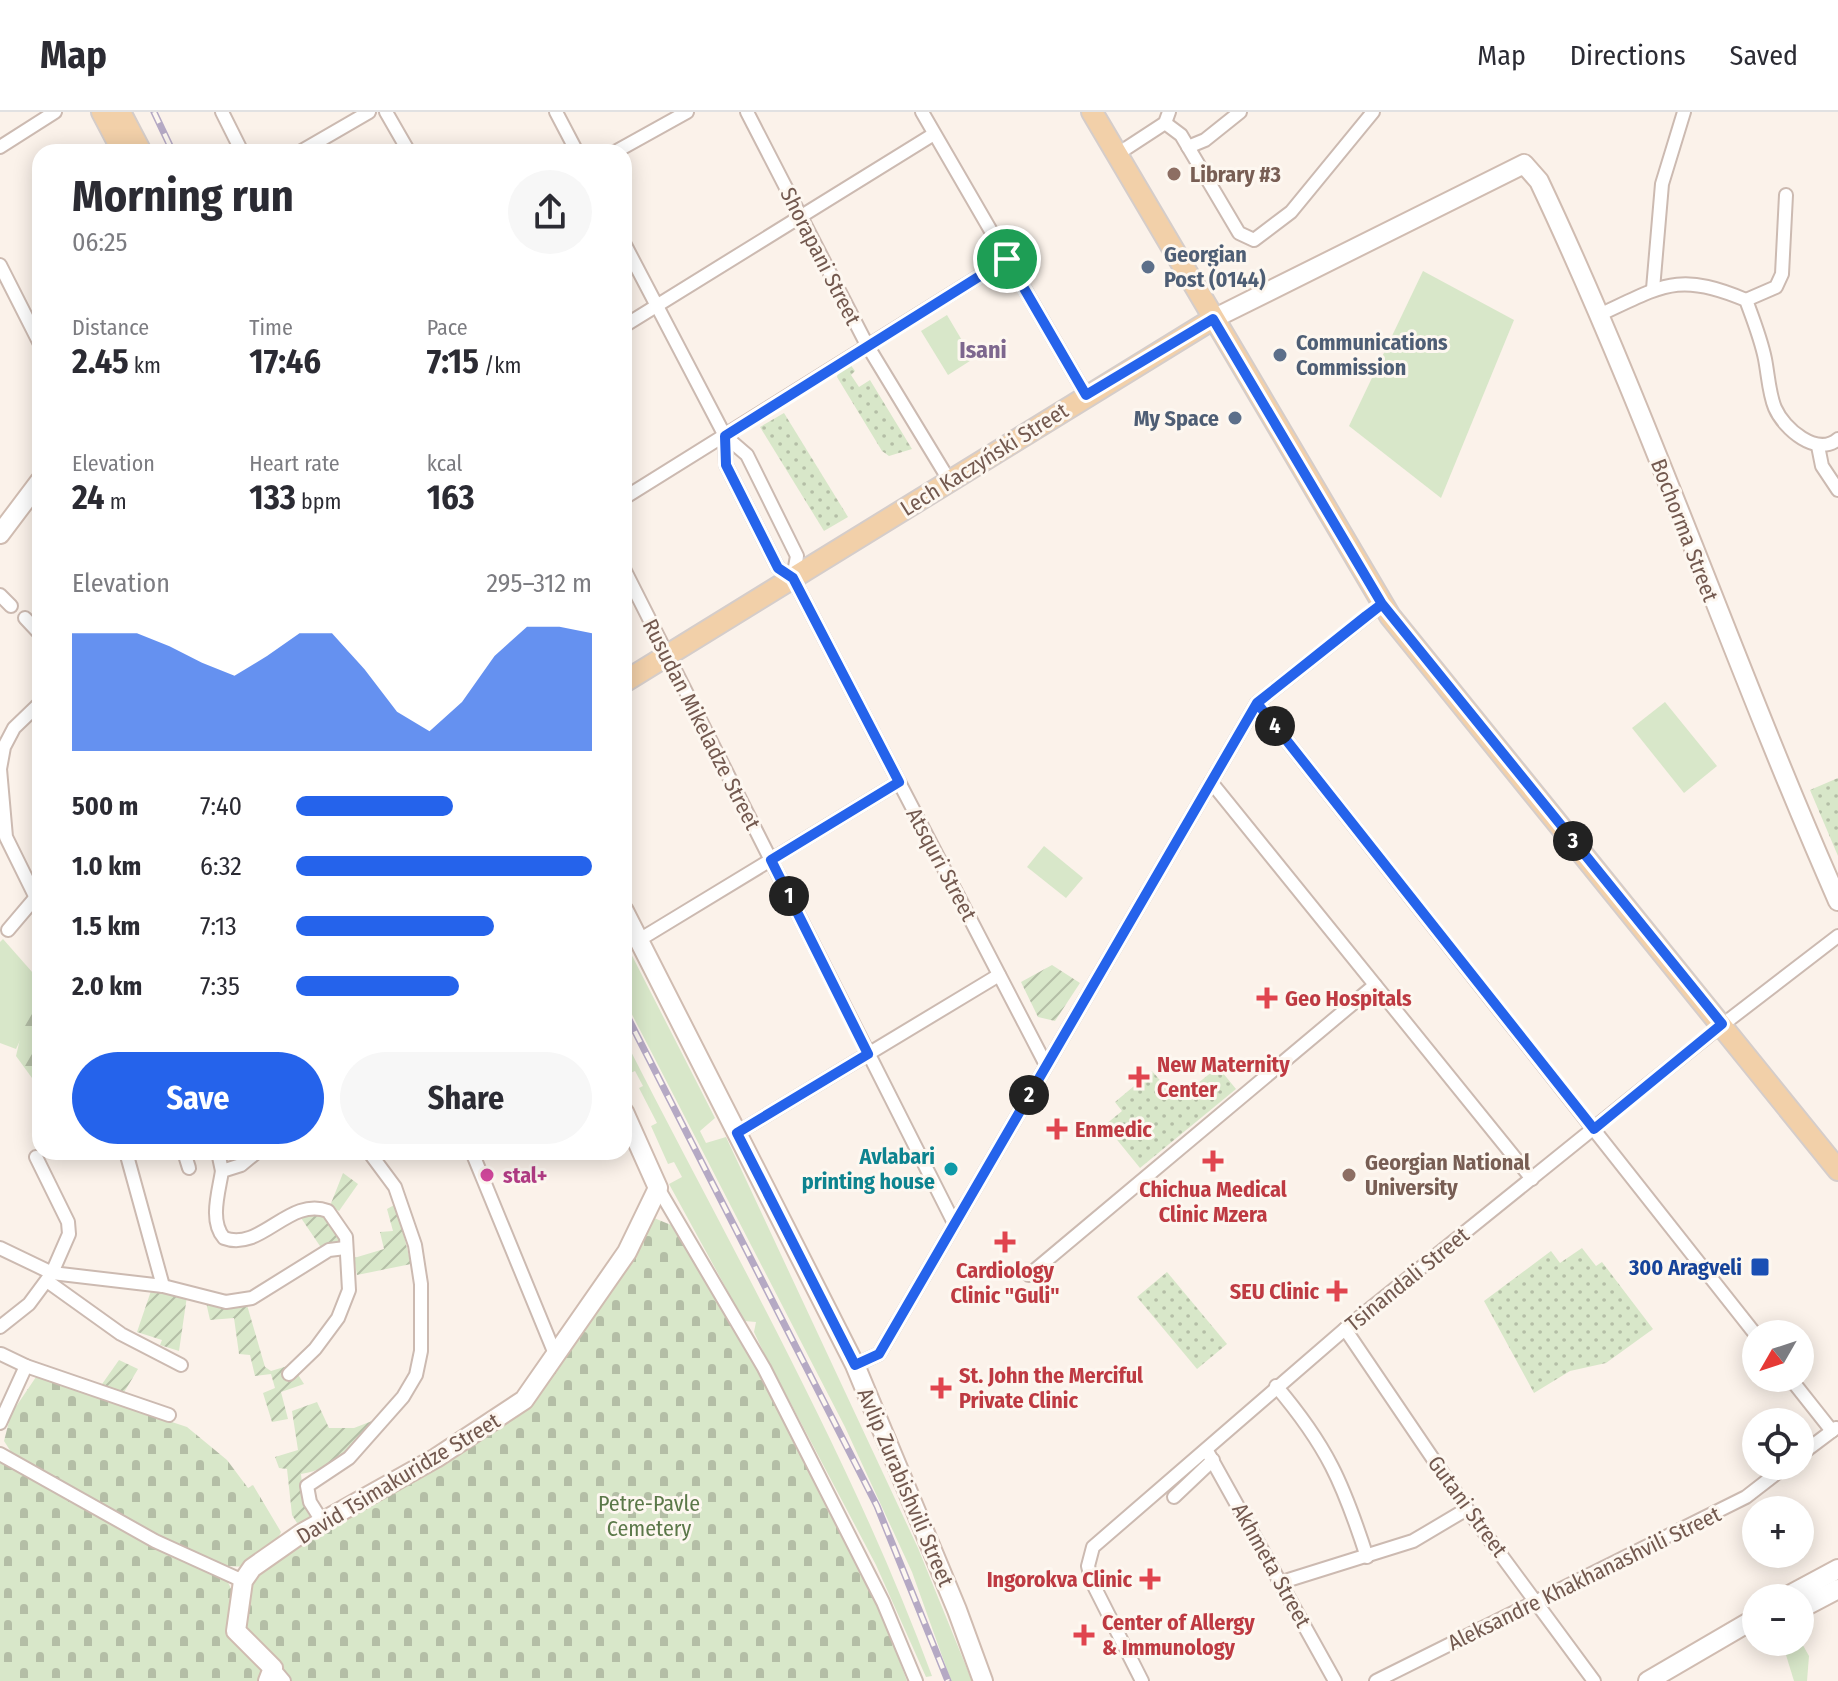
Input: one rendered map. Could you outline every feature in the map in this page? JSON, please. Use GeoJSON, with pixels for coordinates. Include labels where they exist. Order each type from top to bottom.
{"type":"FeatureCollection","features":[{"type":"Feature","properties":{"kind":"main road"},"geometry":{"type":"LineString","coordinates":[[102,112],[119,144]]}},
{"type":"Feature","properties":{"kind":"main road"},"geometry":{"type":"LineString","coordinates":[[120,112],[137,144]]}},
{"type":"Feature","properties":{"kind":"main road"},"geometry":{"type":"LineString","coordinates":[[1092,112],[1382,604],[1838,1170]]}},
{"type":"Feature","properties":{"kind":"main road","name":"Lech Kaczyński Street"},"geometry":{"type":"LineString","coordinates":[[632,677],[1213,319]]}},
{"type":"Feature","properties":{"kind":"street"},"geometry":{"type":"LineString","coordinates":[[0,147],[55,112]]}},
{"type":"Feature","properties":{"kind":"street"},"geometry":{"type":"LineString","coordinates":[[222,112],[238,144]]}},
{"type":"Feature","properties":{"kind":"street"},"geometry":{"type":"LineString","coordinates":[[314,144],[369,112]]}},
{"type":"Feature","properties":{"kind":"street"},"geometry":{"type":"LineString","coordinates":[[386,112],[404,144]]}},
{"type":"Feature","properties":{"kind":"street"},"geometry":{"type":"LineString","coordinates":[[556,112],[573,144]]}},
{"type":"Feature","properties":{"kind":"street"},"geometry":{"type":"LineString","coordinates":[[629,144],[687,112]]}},
{"type":"Feature","properties":{"kind":"street","name":"Shorapani Street"},"geometry":{"type":"LineString","coordinates":[[747,112],[867,345],[949,480]]}},
{"type":"Feature","properties":{"kind":"street"},"geometry":{"type":"LineString","coordinates":[[922,112],[1086,395]]}},
{"type":"Feature","properties":{"kind":"street"},"geometry":{"type":"LineString","coordinates":[[1188,147],[1205,140],[1240,112]]}},
{"type":"Feature","properties":{"kind":"street"},"geometry":{"type":"LineString","coordinates":[[1116,155],[1167,118],[1181,135],[1239,233],[1254,240],[1291,212],[1373,112]]}},
{"type":"Feature","properties":{"kind":"street"},"geometry":{"type":"LineString","coordinates":[[1653,289],[1655,231],[1662,184],[1684,112]]}},
{"type":"Feature","properties":{"kind":"street"},"geometry":{"type":"LineString","coordinates":[[632,321],[934,134]]}},
{"type":"Feature","properties":{"kind":"street","name":"Lech Kaczyński Street"},"geometry":{"type":"LineString","coordinates":[[1213,319],[1524,164]]}},
{"type":"Feature","properties":{"kind":"street","name":"Bochorma Street"},"geometry":{"type":"LineString","coordinates":[[1524,164],[1539,181],[1599,315],[1768,742],[1838,901]]}},
{"type":"Feature","properties":{"kind":"street"},"geometry":{"type":"LineString","coordinates":[[1599,315],[1670,283],[1713,286],[1746,300],[1776,287],[1782,274],[1786,195]]}},
{"type":"Feature","properties":{"kind":"street","name":"Atsquri Street"},"geometry":{"type":"LineString","coordinates":[[632,258],[725,436],[747,455],[797,556],[793,578]]}},
{"type":"Feature","properties":{"kind":"street"},"geometry":{"type":"LineString","coordinates":[[632,493],[1007,259]]}},
{"type":"Feature","properties":{"kind":"street"},"geometry":{"type":"LineString","coordinates":[[0,265],[32,328]]}},
{"type":"Feature","properties":{"kind":"street"},"geometry":{"type":"LineString","coordinates":[[1746,300],[1764,355],[1775,409],[1795,434],[1818,446],[1832,444],[1838,439]]}},
{"type":"Feature","properties":{"kind":"street","name":"Atsquri Street"},"geometry":{"type":"LineString","coordinates":[[725,436],[726,465],[778,568],[793,578],[1046,1065]]}},
{"type":"Feature","properties":{"kind":"street"},"geometry":{"type":"LineString","coordinates":[[1818,446],[1822,466],[1838,490]]}},
{"type":"Feature","properties":{"kind":"street"},"geometry":{"type":"LineString","coordinates":[[0,534],[32,492]]}},
{"type":"Feature","properties":{"kind":"street","name":"Rusudan Mikeladze Street"},"geometry":{"type":"LineString","coordinates":[[632,585],[953,1221]]}},
{"type":"Feature","properties":{"kind":"street"},"geometry":{"type":"LineString","coordinates":[[0,595],[11,606]]}},
{"type":"Feature","properties":{"kind":"street"},"geometry":{"type":"LineString","coordinates":[[855,1365],[879,1354],[953,1221],[1257,703],[1382,604]]}},
{"type":"Feature","properties":{"kind":"street"},"geometry":{"type":"LineString","coordinates":[[25,618],[32,625]]}},
{"type":"Feature","properties":{"kind":"street"},"geometry":{"type":"LineString","coordinates":[[1257,703],[1744,1320]]}},
{"type":"Feature","properties":{"kind":"street"},"geometry":{"type":"LineString","coordinates":[[32,711],[14,728],[4,747],[0,769],[6,837],[32,890]]}},
{"type":"Feature","properties":{"kind":"street"},"geometry":{"type":"LineString","coordinates":[[639,940],[899,782]]}},
{"type":"Feature","properties":{"kind":"street"},"geometry":{"type":"LineString","coordinates":[[1211,782],[1532,1179]]}},
{"type":"Feature","properties":{"kind":"street"},"geometry":{"type":"LineString","coordinates":[[8,930],[32,908]]}},
{"type":"Feature","properties":{"kind":"street","name":"Avlip Zurabishvili Street"},"geometry":{"type":"LineString","coordinates":[[632,926],[855,1365],[957,1610],[983,1681]]}},
{"type":"Feature","properties":{"kind":"street","name":"Tsinandali Street"},"geometry":{"type":"LineString","coordinates":[[1210,1455],[1276,1386],[1722,1024],[1838,936]]}},
{"type":"Feature","properties":{"kind":"street"},"geometry":{"type":"LineString","coordinates":[[737,1133],[999,975]]}},
{"type":"Feature","properties":{"kind":"street"},"geometry":{"type":"LineString","coordinates":[[1029,1275],[1375,985]]}},
{"type":"Feature","properties":{"kind":"street"},"geometry":{"type":"LineString","coordinates":[[632,1130],[658,1188],[764,1368],[883,1602],[916,1681]]}},
{"type":"Feature","properties":{"kind":"street"},"geometry":{"type":"LineString","coordinates":[[0,1327],[29,1304],[50,1277],[69,1234],[68,1222],[37,1160]]}},
{"type":"Feature","properties":{"kind":"street"},"geometry":{"type":"LineString","coordinates":[[128,1160],[163,1286]]}},
{"type":"Feature","properties":{"kind":"street"},"geometry":{"type":"LineString","coordinates":[[186,1160],[189,1168]]}},
{"type":"Feature","properties":{"kind":"street"},"geometry":{"type":"LineString","coordinates":[[220,1160],[222,1171],[216,1211],[219,1233],[224,1238],[244,1240],[292,1213],[313,1207],[328,1211],[336,1218],[346,1237],[350,1279],[345,1304],[315,1349],[289,1374]]}},
{"type":"Feature","properties":{"kind":"street"},"geometry":{"type":"LineString","coordinates":[[222,1171],[247,1160]]}},
{"type":"Feature","properties":{"kind":"street"},"geometry":{"type":"LineString","coordinates":[[322,1521],[310,1502],[307,1486],[311,1480],[349,1458],[395,1407],[416,1375],[421,1351],[421,1284],[415,1245],[395,1187],[375,1160]]}},
{"type":"Feature","properties":{"kind":"street"},"geometry":{"type":"LineString","coordinates":[[475,1160],[555,1354]]}},
{"type":"Feature","properties":{"kind":"street","name":"David Tsimakuridze Street"},"geometry":{"type":"LineString","coordinates":[[243,1581],[252,1568],[322,1521],[436,1458],[515,1409],[627,1252],[658,1188]]}},
{"type":"Feature","properties":{"kind":"street"},"geometry":{"type":"LineString","coordinates":[[0,1248],[50,1277],[121,1334],[181,1365]]}},
{"type":"Feature","properties":{"kind":"street"},"geometry":{"type":"LineString","coordinates":[[50,1277],[163,1286],[226,1302],[241,1301],[329,1250],[345,1248]]}},
{"type":"Feature","properties":{"kind":"street","name":"Gutani Street"},"geometry":{"type":"LineString","coordinates":[[1345,1329],[1467,1509],[1594,1681]]}},
{"type":"Feature","properties":{"kind":"street"},"geometry":{"type":"LineString","coordinates":[[1,1354],[26,1366],[169,1415]]}},
{"type":"Feature","properties":{"kind":"street"},"geometry":{"type":"LineString","coordinates":[[0,1423],[26,1366]]}},
{"type":"Feature","properties":{"kind":"street"},"geometry":{"type":"LineString","coordinates":[[1276,1386],[1321,1442],[1344,1489],[1367,1557]]}},
{"type":"Feature","properties":{"kind":"street"},"geometry":{"type":"LineString","coordinates":[[1803,1392],[1835,1428],[1814,1444]]}},
{"type":"Feature","properties":{"kind":"street"},"geometry":{"type":"LineString","coordinates":[[0,1439],[5,1458],[155,1541],[243,1581],[236,1631],[275,1677]]}},
{"type":"Feature","properties":{"kind":"street"},"geometry":{"type":"LineString","coordinates":[[1142,1681],[1092,1582],[1089,1554],[1170,1478],[1210,1455]]}},
{"type":"Feature","properties":{"kind":"street"},"geometry":{"type":"LineString","coordinates":[[1174,1497],[1210,1455]]}},
{"type":"Feature","properties":{"kind":"street","name":"Akhmeta Street"},"geometry":{"type":"LineString","coordinates":[[1210,1455],[1335,1681]]}},
{"type":"Feature","properties":{"kind":"street","name":"Aleksandre Khakhanashvili Street"},"geometry":{"type":"LineString","coordinates":[[1376,1681],[1746,1497],[1768,1480]]}},
{"type":"Feature","properties":{"kind":"street"},"geometry":{"type":"LineString","coordinates":[[1282,1582],[1413,1541],[1467,1509]]}},
{"type":"Feature","properties":{"kind":"street"},"geometry":{"type":"LineString","coordinates":[[1810,1584],[1838,1569]]}},
{"type":"Feature","properties":{"kind":"street"},"geometry":{"type":"LineString","coordinates":[[1814,1602],[1838,1589]]}},
{"type":"Feature","properties":{"kind":"street"},"geometry":{"type":"LineString","coordinates":[[1648,1681],[1742,1626]]}},
{"type":"Feature","properties":{"kind":"green space"},"geometry":{"type":"Polygon","coordinates":[[[1423,271],[1514,320],[1441,498],[1349,426],[1423,271]]]}},
{"type":"Feature","properties":{"kind":"green space"},"geometry":{"type":"Polygon","coordinates":[[[947,315],[973,359],[948,375],[921,331],[947,315]]]}},
{"type":"Feature","properties":{"kind":"green space"},"geometry":{"type":"Polygon","coordinates":[[[850,364],[855,371],[851,375],[859,387],[870,380],[912,449],[889,456],[882,451],[837,377],[838,372],[850,364]]]}},
{"type":"Feature","properties":{"kind":"green space"},"geometry":{"type":"Polygon","coordinates":[[[784,413],[848,517],[824,531],[760,427],[784,413]]]}},
{"type":"Feature","properties":{"kind":"green space"},"geometry":{"type":"Polygon","coordinates":[[[1665,702],[1717,766],[1684,793],[1632,728],[1665,702]]]}},
{"type":"Feature","properties":{"kind":"green space"},"geometry":{"type":"Polygon","coordinates":[[[1838,778],[1838,856],[1810,790],[1838,778]]]}},
{"type":"Feature","properties":{"kind":"green space"},"geometry":{"type":"Polygon","coordinates":[[[1044,846],[1083,878],[1066,898],[1027,867],[1044,846]]]}},
{"type":"Feature","properties":{"kind":"green space"},"geometry":{"type":"Polygon","coordinates":[[[3,939],[32,972],[32,1016],[16,1049],[0,1043],[0,942],[3,939]]]}},
{"type":"Feature","properties":{"kind":"green space"},"geometry":{"type":"Polygon","coordinates":[[[632,956],[715,1118],[700,1131],[706,1143],[726,1137],[918,1548],[972,1681],[951,1681],[912,1572],[845,1427],[632,1014],[632,956]]]}},
{"type":"Feature","properties":{"kind":"green space"},"geometry":{"type":"Polygon","coordinates":[[[1052,965],[1080,983],[1055,1021],[1038,1017],[1021,982],[1052,965]]]}},
{"type":"Feature","properties":{"kind":"green space"},"geometry":{"type":"Polygon","coordinates":[[[32,1010],[32,1078],[16,1056],[24,1022],[32,1010]]]}},
{"type":"Feature","properties":{"kind":"green space"},"geometry":{"type":"Polygon","coordinates":[[[632,1053],[827,1432],[900,1594],[932,1676],[926,1677],[876,1565],[761,1347],[754,1332],[756,1322],[744,1321],[669,1184],[682,1177],[674,1162],[668,1164],[651,1126],[657,1123],[639,1088],[643,1086],[635,1071],[632,1072],[632,1053]]]}},
{"type":"Feature","properties":{"kind":"green space"},"geometry":{"type":"Polygon","coordinates":[[[1218,1067],[1236,1089],[1140,1168],[1105,1125],[1122,1111],[1115,1102],[1152,1071],[1177,1100],[1218,1067]]]}},
{"type":"Feature","properties":{"kind":"green space"},"geometry":{"type":"Polygon","coordinates":[[[343,1173],[358,1184],[339,1211],[330,1206],[343,1173]]]}},
{"type":"Feature","properties":{"kind":"green space"},"geometry":{"type":"Polygon","coordinates":[[[396,1204],[411,1264],[357,1275],[354,1258],[384,1249],[380,1232],[393,1231],[387,1209],[396,1204]]]}},
{"type":"Feature","properties":{"kind":"green space"},"geometry":{"type":"Polygon","coordinates":[[[321,1212],[340,1235],[340,1241],[322,1249],[299,1215],[321,1212]]]}},
{"type":"Feature","properties":{"kind":"green space","name":"Petre-Pavle Cemetery"},"geometry":{"type":"Polygon","coordinates":[[[654,1218],[671,1225],[801,1447],[858,1562],[907,1681],[289,1681],[273,1663],[257,1681],[0,1681],[0,1459],[226,1578],[234,1595],[298,1540],[521,1410],[646,1220],[654,1218]]]}},
{"type":"Feature","properties":{"kind":"green space"},"geometry":{"type":"Polygon","coordinates":[[[1582,1248],[1596,1266],[1602,1262],[1653,1329],[1606,1363],[1570,1371],[1534,1393],[1484,1301],[1551,1251],[1560,1263],[1582,1248]]]}},
{"type":"Feature","properties":{"kind":"green space"},"geometry":{"type":"Polygon","coordinates":[[[1167,1272],[1227,1344],[1197,1369],[1137,1297],[1167,1272]]]}},
{"type":"Feature","properties":{"kind":"green space"},"geometry":{"type":"Polygon","coordinates":[[[152,1288],[187,1296],[179,1351],[160,1345],[162,1340],[137,1332],[152,1288]]]}},
{"type":"Feature","properties":{"kind":"green space"},"geometry":{"type":"Polygon","coordinates":[[[206,1302],[247,1305],[265,1367],[271,1371],[294,1364],[312,1343],[297,1373],[304,1384],[281,1392],[288,1419],[272,1422],[263,1393],[275,1388],[271,1374],[255,1376],[250,1355],[239,1354],[234,1318],[210,1320],[206,1302]]]}},
{"type":"Feature","properties":{"kind":"green space"},"geometry":{"type":"Polygon","coordinates":[[[119,1360],[138,1369],[123,1394],[100,1387],[119,1360]]]}},
{"type":"Feature","properties":{"kind":"green space"},"geometry":{"type":"Polygon","coordinates":[[[36,1377],[187,1427],[227,1460],[248,1488],[253,1485],[281,1532],[270,1551],[255,1562],[237,1567],[215,1563],[104,1508],[13,1455],[4,1441],[11,1414],[36,1377]]]}},
{"type":"Feature","properties":{"kind":"green space"},"geometry":{"type":"Polygon","coordinates":[[[317,1402],[329,1428],[354,1428],[372,1421],[342,1456],[324,1467],[301,1474],[304,1505],[312,1521],[297,1523],[292,1515],[287,1469],[279,1468],[275,1457],[298,1450],[292,1411],[317,1402]]]}},
{"type":"Feature","properties":{"kind":"green space"},"geometry":{"type":"Polygon","coordinates":[[[1786,1656],[1809,1656],[1807,1681],[1794,1681],[1786,1656]]]}},
{"type":"Feature","properties":{"kind":"railway"},"geometry":{"type":"LineString","coordinates":[[154,112],[169,144]]}},
{"type":"Feature","properties":{"kind":"railway"},"geometry":{"type":"LineString","coordinates":[[632,1026],[877,1506],[948,1681]]}},
{"type":"Feature","properties":{"kind":"place","name":"Library #3"},"geometry":{"type":"Point","coordinates":[1174,174]}},
{"type":"Feature","properties":{"kind":"place","name":"Georgian Post (0144)"},"geometry":{"type":"Point","coordinates":[1148,267]}},
{"type":"Feature","properties":{"kind":"place","name":"Communications Commission"},"geometry":{"type":"Point","coordinates":[1280,355]}},
{"type":"Feature","properties":{"kind":"place","name":"My Space"},"geometry":{"type":"Point","coordinates":[1235,418]}},
{"type":"Feature","properties":{"kind":"place","name":"Geo Hospitals"},"geometry":{"type":"Point","coordinates":[1267,998]}},
{"type":"Feature","properties":{"kind":"place","name":"New Maternity Center"},"geometry":{"type":"Point","coordinates":[1139,1077]}},
{"type":"Feature","properties":{"kind":"place","name":"Enmedic"},"geometry":{"type":"Point","coordinates":[1057,1129]}},
{"type":"Feature","properties":{"kind":"place","name":"Chichua Medical Clinic Mzera"},"geometry":{"type":"Point","coordinates":[1213,1161]}},
{"type":"Feature","properties":{"kind":"place","name":"Avlabari printing house"},"geometry":{"type":"Point","coordinates":[951,1169]}},
{"type":"Feature","properties":{"kind":"place","name":"stal+"},"geometry":{"type":"Point","coordinates":[487,1175]}},
{"type":"Feature","properties":{"kind":"place","name":"Georgian National University"},"geometry":{"type":"Point","coordinates":[1349,1175]}},
{"type":"Feature","properties":{"kind":"place","name":"Cardiology Clinic \"Guli\""},"geometry":{"type":"Point","coordinates":[1005,1242]}},
{"type":"Feature","properties":{"kind":"place","name":"300 Aragveli"},"geometry":{"type":"Point","coordinates":[1760,1267]}},
{"type":"Feature","properties":{"kind":"place","name":"SEU Clinic"},"geometry":{"type":"Point","coordinates":[1337,1291]}},
{"type":"Feature","properties":{"kind":"place","name":"St. John the Merciful Private Clinic"},"geometry":{"type":"Point","coordinates":[941,1388]}},
{"type":"Feature","properties":{"kind":"place","name":"Ingorokva Clinic"},"geometry":{"type":"Point","coordinates":[1150,1579]}},
{"type":"Feature","properties":{"kind":"place","name":"Center of Allergy & Immunology"},"geometry":{"type":"Point","coordinates":[1084,1635]}},
{"type":"Feature","properties":{"kind":"district","name":"Isani"},"geometry":{"type":"Point","coordinates":[983,350]}},
{"type":"Feature","properties":{"kind":"route"},"geometry":{"type":"LineString","coordinates":[[1007,259],[725,436],[726,465],[778,568],[793,578],[899,782],[771,860],[868,1054],[737,1133],[855,1365],[879,1354],[953,1221],[1257,703],[1366,616],[1382,604],[1722,1024],[1594,1129],[1257,703],[1382,604],[1213,319],[1086,395],[1007,259]]}}]}
